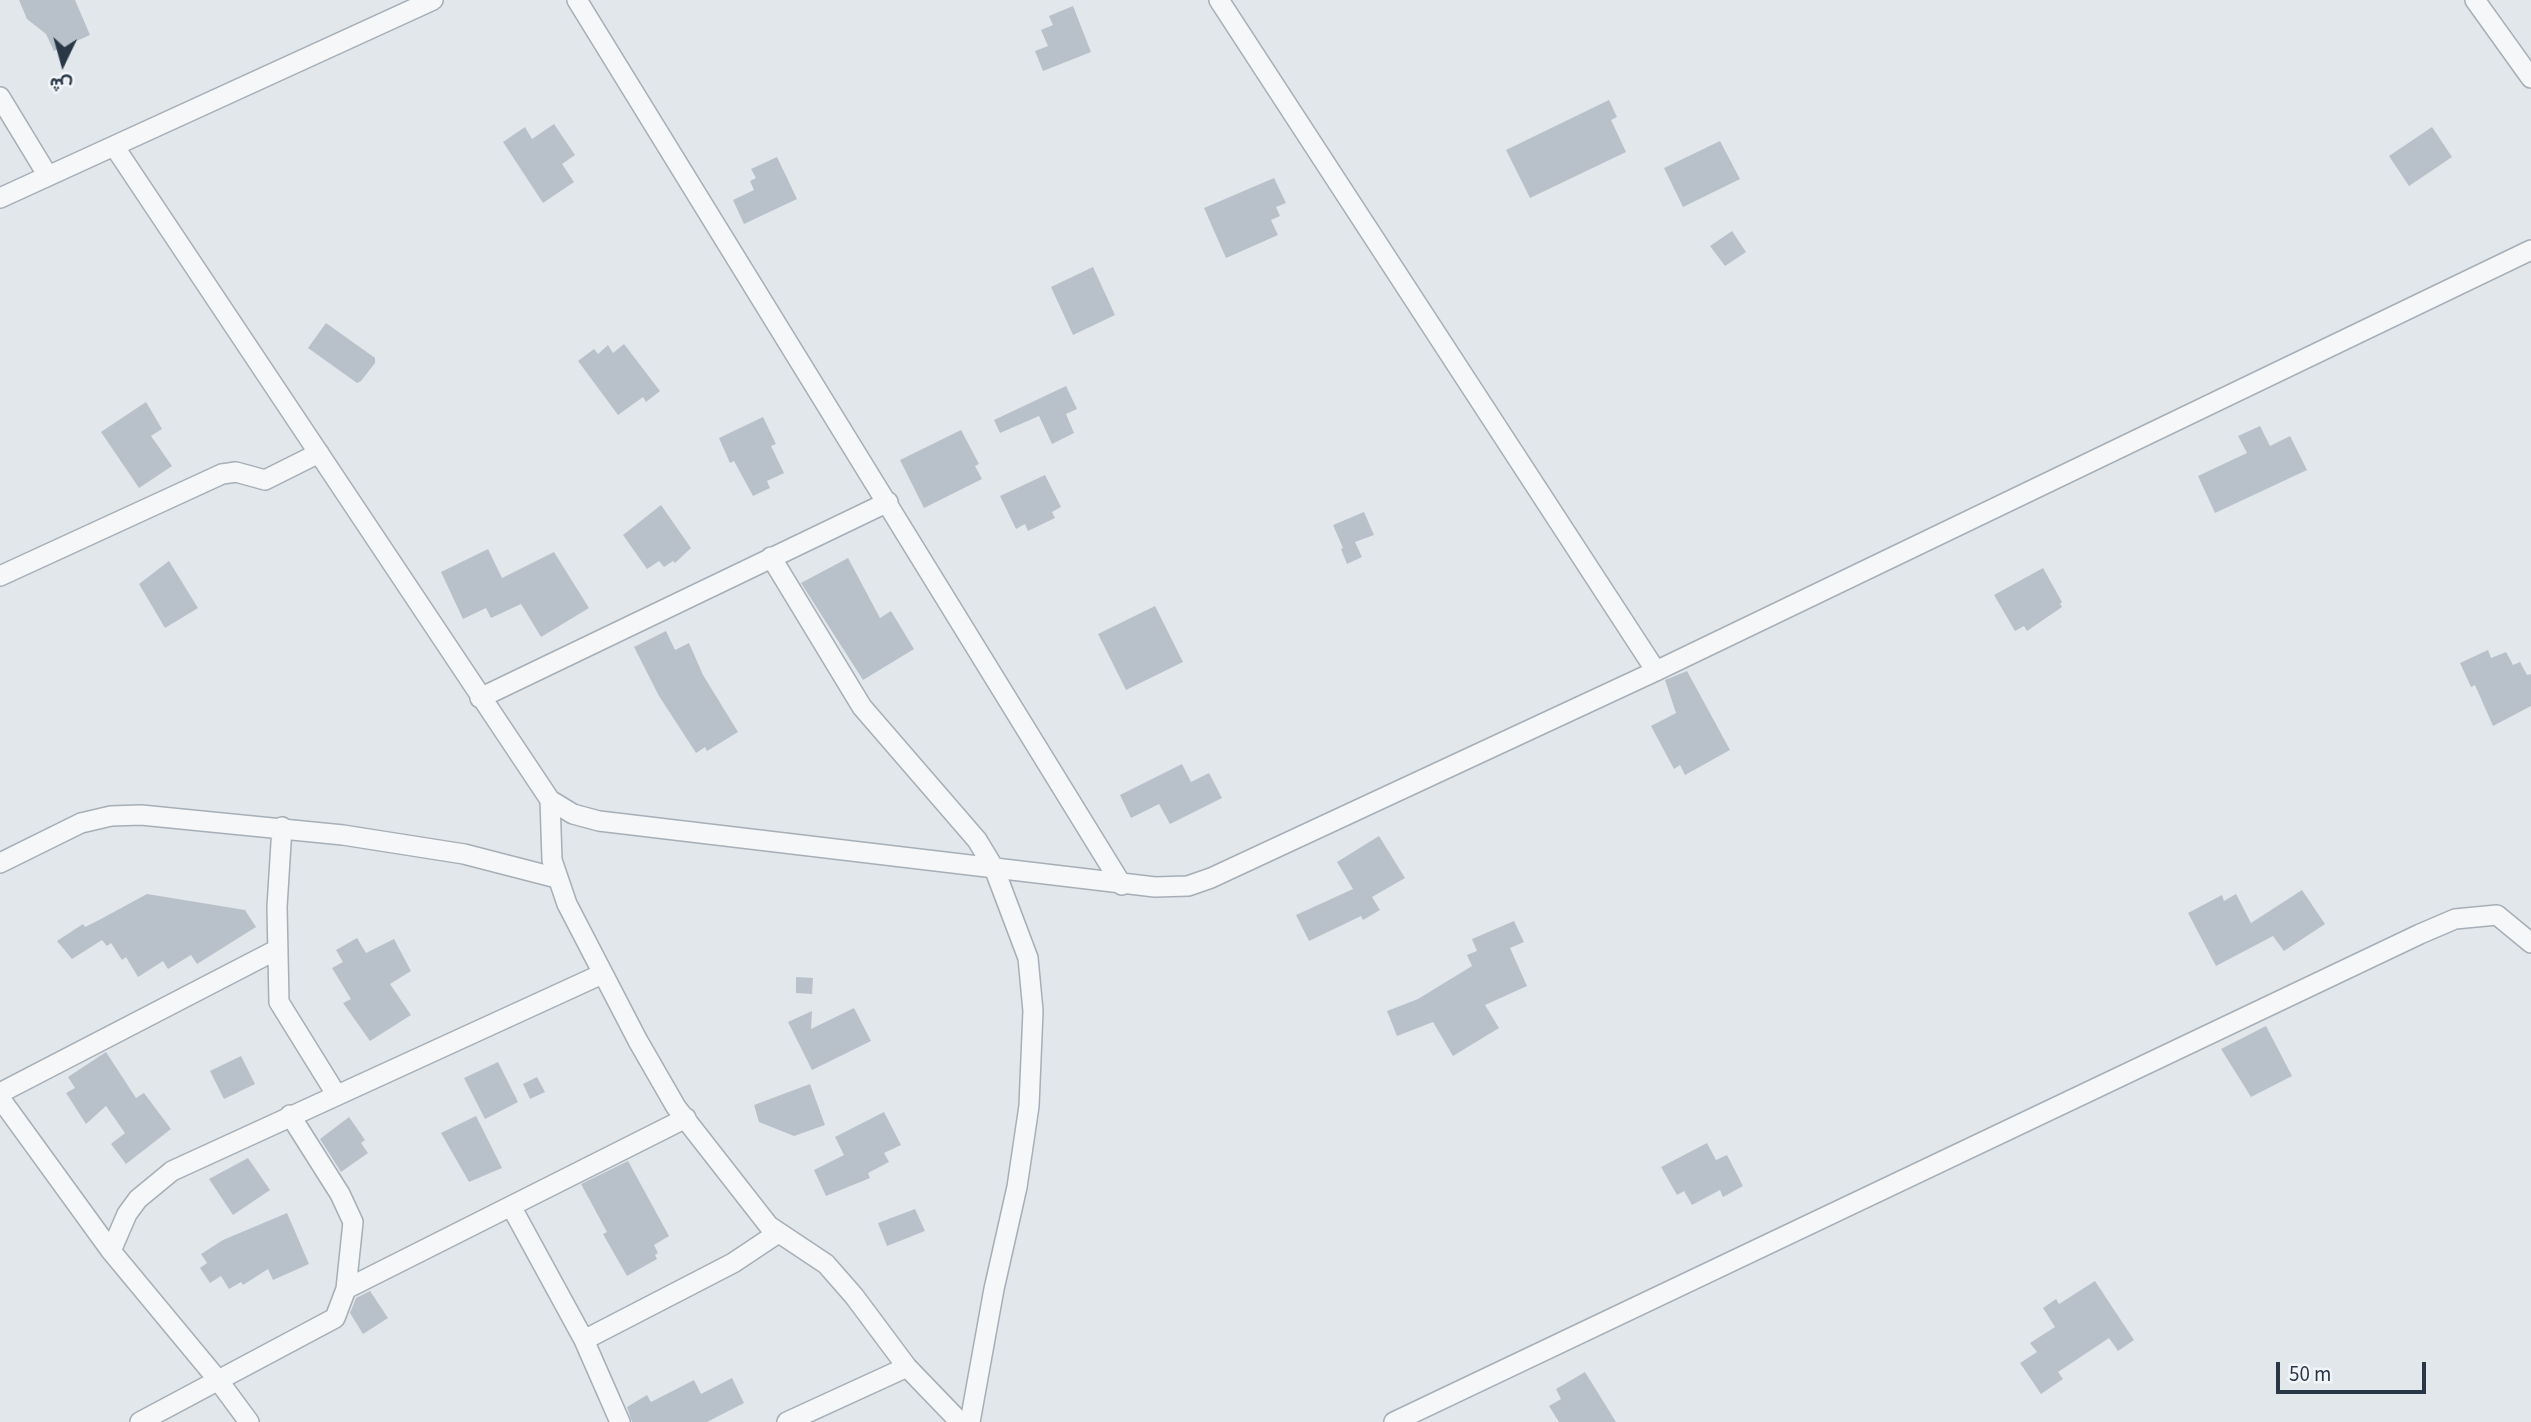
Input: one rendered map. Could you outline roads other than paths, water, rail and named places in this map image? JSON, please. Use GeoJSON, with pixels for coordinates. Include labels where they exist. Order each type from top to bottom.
{"type":"FeatureCollection","features":[{"type":"Feature","properties":{"kind":"street"},"geometry":{"type":"LineString","coordinates":[[0,198],[433,0]]}},
{"type":"Feature","properties":{"kind":"street"},"geometry":{"type":"LineString","coordinates":[[577,0],[1122,885]]}},
{"type":"Feature","properties":{"kind":"street"},"geometry":{"type":"LineString","coordinates":[[1219,0],[1656,671]]}},
{"type":"Feature","properties":{"kind":"street"},"geometry":{"type":"LineString","coordinates":[[2475,0],[2531,78]]}},
{"type":"Feature","properties":{"kind":"street"},"geometry":{"type":"LineString","coordinates":[[0,97],[48,176]]}},
{"type":"Feature","properties":{"kind":"street"},"geometry":{"type":"LineString","coordinates":[[114,146],[550,800],[573,814],[599,821],[1122,885],[1172,887],[1211,878],[1656,671],[2531,250]]}},
{"type":"Feature","properties":{"kind":"street"},"geometry":{"type":"LineString","coordinates":[[0,576],[222,474],[236,472],[265,480],[319,453]]}},
{"type":"Feature","properties":{"kind":"street"},"geometry":{"type":"LineString","coordinates":[[480,698],[888,502]]}},
{"type":"Feature","properties":{"kind":"street"},"geometry":{"type":"LineString","coordinates":[[771,557],[862,707],[961,820],[994,868],[1028,958],[1032,981],[1032,1049],[1029,1106],[1017,1187],[996,1278],[957,1420]]}},
{"type":"Feature","properties":{"kind":"street"},"geometry":{"type":"LineString","coordinates":[[550,800],[550,842],[557,878],[602,974],[656,1073],[686,1118],[769,1226],[826,1264],[854,1296],[907,1367],[957,1420]]}},
{"type":"Feature","properties":{"kind":"street"},"geometry":{"type":"LineString","coordinates":[[0,863],[81,823],[111,816],[141,815],[282,827],[464,854],[557,878]]}},
{"type":"Feature","properties":{"kind":"street"},"geometry":{"type":"LineString","coordinates":[[282,827],[277,907],[279,1002],[336,1094]]}},
{"type":"Feature","properties":{"kind":"street"},"geometry":{"type":"LineString","coordinates":[[1394,1422],[2420,933],[2455,919],[2497,915],[2531,943]]}},
{"type":"Feature","properties":{"kind":"street"},"geometry":{"type":"LineString","coordinates":[[249,1422],[218,1380],[111,1251],[0,1095],[278,949]]}},
{"type":"Feature","properties":{"kind":"street"},"geometry":{"type":"LineString","coordinates":[[111,1251],[127,1214],[153,1184],[172,1171],[602,974]]}},
{"type":"Feature","properties":{"kind":"street"},"geometry":{"type":"LineString","coordinates":[[140,1422],[335,1318],[346,1289],[354,1222],[340,1194],[290,1115]]}},
{"type":"Feature","properties":{"kind":"street"},"geometry":{"type":"LineString","coordinates":[[346,1289],[512,1208],[686,1118]]}},
{"type":"Feature","properties":{"kind":"street"},"geometry":{"type":"LineString","coordinates":[[512,1208],[583,1340],[620,1422]]}},
{"type":"Feature","properties":{"kind":"street"},"geometry":{"type":"LineString","coordinates":[[583,1340],[733,1263],[778,1233]]}},
{"type":"Feature","properties":{"kind":"street"},"geometry":{"type":"LineString","coordinates":[[787,1422],[907,1367]]}}]}
